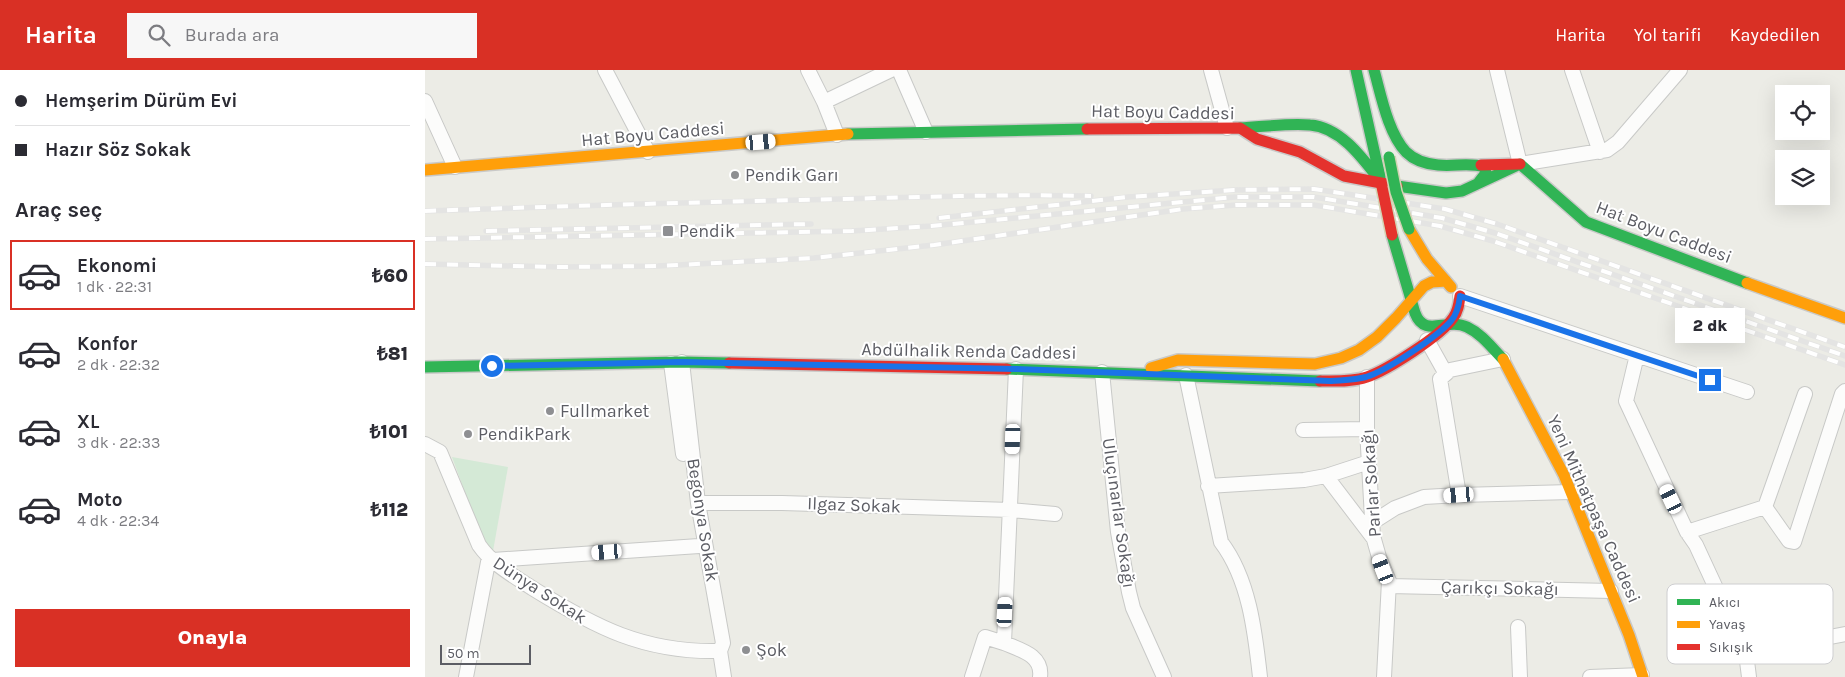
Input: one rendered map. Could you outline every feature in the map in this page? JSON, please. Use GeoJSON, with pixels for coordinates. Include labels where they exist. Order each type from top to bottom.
{"type":"FeatureCollection","features":[{"type":"Feature","properties":{"kind":"main road"},"geometry":{"type":"LineString","coordinates":[[1356,70],[1392,235],[1405,281],[1413,300],[1412,305],[1416,316],[1423,325],[1429,327],[1448,323],[1469,327],[1503,359]]}},
{"type":"Feature","properties":{"kind":"main road"},"geometry":{"type":"LineString","coordinates":[[1369,70],[1396,192],[1409,229],[1427,259],[1460,296],[1503,359]]}},
{"type":"Feature","properties":{"kind":"main road"},"geometry":{"type":"LineString","coordinates":[[1373,70],[1392,128],[1407,152],[1420,160],[1439,165],[1520,164]]}},
{"type":"Feature","properties":{"kind":"main road"},"geometry":{"type":"LineString","coordinates":[[1233,128],[1316,126],[1344,140],[1381,182]]}},
{"type":"Feature","properties":{"kind":"main road","name":"Hat Boyu Caddesi"},"geometry":{"type":"LineString","coordinates":[[425,170],[837,135],[1233,128],[1257,139],[1300,152],[1344,176],[1412,189],[1446,193],[1463,191],[1520,164],[1586,222],[1732,278],[1845,318]]}},
{"type":"Feature","properties":{"kind":"main road"},"geometry":{"type":"LineString","coordinates":[[1479,182],[1486,173],[1481,165]]}},
{"type":"Feature","properties":{"kind":"main road"},"geometry":{"type":"LineString","coordinates":[[1134,373],[1178,360],[1315,364],[1351,355],[1367,346],[1413,300],[1417,292],[1426,284],[1435,281],[1446,281]]}},
{"type":"Feature","properties":{"kind":"main road","name":"Abdülhalik Renda Caddesi"},"geometry":{"type":"LineString","coordinates":[[425,369],[441,367],[676,362],[1016,369],[1331,381],[1367,376],[1399,360],[1448,323],[1456,312],[1460,296]]}},
{"type":"Feature","properties":{"kind":"main road"},"geometry":{"type":"LineString","coordinates":[[1379,334],[1397,343],[1399,360]]}},
{"type":"Feature","properties":{"kind":"main road","name":"Yeni Mithatpaşa Caddesi"},"geometry":{"type":"LineString","coordinates":[[1503,359],[1539,425],[1571,492],[1629,634],[1643,676]]}},
{"type":"Feature","properties":{"kind":"street"},"geometry":{"type":"LineString","coordinates":[[808,70],[824,102],[837,135]]}},
{"type":"Feature","properties":{"kind":"street"},"geometry":{"type":"LineString","coordinates":[[824,102],[891,70]]}},
{"type":"Feature","properties":{"kind":"street"},"geometry":{"type":"LineString","coordinates":[[899,70],[926,132]]}},
{"type":"Feature","properties":{"kind":"street"},"geometry":{"type":"LineString","coordinates":[[1211,70],[1233,128]]}},
{"type":"Feature","properties":{"kind":"street"},"geometry":{"type":"LineString","coordinates":[[1497,70],[1520,164],[1607,150],[1618,142],[1680,70]]}},
{"type":"Feature","properties":{"kind":"street"},"geometry":{"type":"LineString","coordinates":[[1572,70],[1600,152]]}},
{"type":"Feature","properties":{"kind":"street"},"geometry":{"type":"LineString","coordinates":[[608,71],[648,152]]}},
{"type":"Feature","properties":{"kind":"street"},"geometry":{"type":"LineString","coordinates":[[425,101],[455,167]]}},
{"type":"Feature","properties":{"kind":"street"},"geometry":{"type":"LineString","coordinates":[[1460,296],[1747,392]]}},
{"type":"Feature","properties":{"kind":"street"},"geometry":{"type":"LineString","coordinates":[[1427,340],[1446,374]]}},
{"type":"Feature","properties":{"kind":"street"},"geometry":{"type":"LineString","coordinates":[[1637,355],[1626,400],[1687,532],[1696,545],[1714,584]]}},
{"type":"Feature","properties":{"kind":"street"},"geometry":{"type":"LineString","coordinates":[[1459,495],[1440,379],[1450,370],[1503,359]]}},
{"type":"Feature","properties":{"kind":"street"},"geometry":{"type":"LineString","coordinates":[[676,362],[690,501],[717,644],[720,651]]}},
{"type":"Feature","properties":{"kind":"street","name":"Begonya Sokak"},"geometry":{"type":"LineString","coordinates":[[676,362],[698,503],[723,643],[720,651],[724,677]]}},
{"type":"Feature","properties":{"kind":"street"},"geometry":{"type":"LineString","coordinates":[[1004,643],[1016,369]]}},
{"type":"Feature","properties":{"kind":"street","name":"Uluçınarlar Sokağı"},"geometry":{"type":"LineString","coordinates":[[1102,372],[1118,532],[1129,592],[1133,608],[1164,677]]}},
{"type":"Feature","properties":{"kind":"street"},"geometry":{"type":"LineString","coordinates":[[1186,375],[1221,542],[1228,551],[1248,602],[1260,677]]}},
{"type":"Feature","properties":{"kind":"street","name":"Parlar Sokağı"},"geometry":{"type":"LineString","coordinates":[[1367,376],[1367,429],[1374,540],[1389,581],[1384,677]]}},
{"type":"Feature","properties":{"kind":"street"},"geometry":{"type":"LineString","coordinates":[[1765,506],[1783,534],[1789,541],[1795,542],[1842,394],[1845,391]]}},
{"type":"Feature","properties":{"kind":"street"},"geometry":{"type":"LineString","coordinates":[[1765,506],[1805,394]]}},
{"type":"Feature","properties":{"kind":"street"},"geometry":{"type":"LineString","coordinates":[[1303,430],[1367,429]]}},
{"type":"Feature","properties":{"kind":"street","name":"Dünya Sokak"},"geometry":{"type":"LineString","coordinates":[[425,444],[440,452],[479,545],[491,558],[510,573],[555,602],[607,630],[630,639],[677,649],[700,652],[720,651]]}},
{"type":"Feature","properties":{"kind":"street"},"geometry":{"type":"LineString","coordinates":[[1208,486],[1280,482],[1326,476],[1369,462]]}},
{"type":"Feature","properties":{"kind":"street"},"geometry":{"type":"LineString","coordinates":[[1326,476],[1374,540]]}},
{"type":"Feature","properties":{"kind":"street"},"geometry":{"type":"LineString","coordinates":[[1373,522],[1395,508],[1424,497],[1571,492]]}},
{"type":"Feature","properties":{"kind":"street","name":"Ilgaz Sokak"},"geometry":{"type":"LineString","coordinates":[[698,503],[782,503],[1011,510],[1055,514]]}},
{"type":"Feature","properties":{"kind":"street"},"geometry":{"type":"LineString","coordinates":[[1687,532],[1765,506]]}},
{"type":"Feature","properties":{"kind":"street"},"geometry":{"type":"LineString","coordinates":[[466,677],[491,558],[699,546]]}},
{"type":"Feature","properties":{"kind":"street","name":"Çarıkçı Sokağı"},"geometry":{"type":"LineString","coordinates":[[1389,586],[1611,591]]}},
{"type":"Feature","properties":{"kind":"street"},"geometry":{"type":"LineString","coordinates":[[1518,627],[1520,677]]}},
{"type":"Feature","properties":{"kind":"street"},"geometry":{"type":"LineString","coordinates":[[972,677],[985,637],[1032,655],[1038,662],[1040,677]]}},
{"type":"Feature","properties":{"kind":"street"},"geometry":{"type":"LineString","coordinates":[[1747,664],[1749,677]]}},
{"type":"Feature","properties":{"kind":"street"},"geometry":{"type":"LineString","coordinates":[[1590,677],[1643,676]]}},
{"type":"Feature","properties":{"kind":"green space"},"geometry":{"type":"Polygon","coordinates":[[[452,457],[508,467],[493,551],[491,553],[486,550],[452,457]]]}},
{"type":"Feature","properties":{"kind":"railway"},"geometry":{"type":"LineString","coordinates":[[939,218],[1128,197],[1234,190],[1314,189],[1445,209],[1497,224],[1845,347]]}},
{"type":"Feature","properties":{"kind":"railway"},"geometry":{"type":"LineString","coordinates":[[425,211],[935,197],[1091,196]]}},
{"type":"Feature","properties":{"kind":"railway"},"geometry":{"type":"LineString","coordinates":[[425,239],[852,231],[931,226],[1235,197],[1314,197],[1442,218],[1495,233],[1845,356]]}},
{"type":"Feature","properties":{"kind":"railway"},"geometry":{"type":"LineString","coordinates":[[425,264],[560,267],[658,266],[814,258],[934,245],[1183,209],[1236,205],[1314,205],[1440,226],[1493,241],[1845,365]]}},
{"type":"Feature","properties":{"kind":"railway"},"geometry":{"type":"LineString","coordinates":[[486,231],[811,224]]}},
{"type":"Feature","properties":{"kind":"traffic: fast"},"geometry":{"type":"LineString","coordinates":[[1356,70],[1380,177]]}},
{"type":"Feature","properties":{"kind":"traffic: fast"},"geometry":{"type":"LineString","coordinates":[[1374,70],[1382,102],[1394,135],[1406,152],[1429,164],[1484,167],[1486,173],[1479,182]]}},
{"type":"Feature","properties":{"kind":"traffic: fast"},"geometry":{"type":"LineString","coordinates":[[1240,128],[1293,124],[1321,127],[1342,138],[1351,146],[1381,182]]}},
{"type":"Feature","properties":{"kind":"traffic: fast"},"geometry":{"type":"LineString","coordinates":[[848,134],[1087,129]]}},
{"type":"Feature","properties":{"kind":"traffic: fast"},"geometry":{"type":"LineString","coordinates":[[1389,157],[1396,192],[1409,229]]}},
{"type":"Feature","properties":{"kind":"traffic: fast"},"geometry":{"type":"LineString","coordinates":[[1397,186],[1446,193],[1462,191],[1520,164],[1586,222],[1747,283]]}},
{"type":"Feature","properties":{"kind":"traffic: fast"},"geometry":{"type":"LineString","coordinates":[[1392,235],[1419,321],[1424,325],[1430,326],[1451,324],[1467,327],[1482,337],[1503,359]]}},
{"type":"Feature","properties":{"kind":"traffic: fast"},"geometry":{"type":"LineString","coordinates":[[425,367],[682,362],[729,363]]}},
{"type":"Feature","properties":{"kind":"traffic: fast"},"geometry":{"type":"LineString","coordinates":[[1007,369],[1320,381]]}},
{"type":"Feature","properties":{"kind":"traffic: slow"},"geometry":{"type":"LineString","coordinates":[[425,170],[848,134]]}},
{"type":"Feature","properties":{"kind":"traffic: slow"},"geometry":{"type":"LineString","coordinates":[[1409,229],[1427,259],[1451,287]]}},
{"type":"Feature","properties":{"kind":"traffic: slow"},"geometry":{"type":"LineString","coordinates":[[1151,368],[1178,360],[1315,364],[1341,358],[1359,350],[1377,337],[1424,286],[1432,282],[1446,281]]}},
{"type":"Feature","properties":{"kind":"traffic: slow"},"geometry":{"type":"LineString","coordinates":[[1747,283],[1845,318]]}},
{"type":"Feature","properties":{"kind":"traffic: slow"},"geometry":{"type":"LineString","coordinates":[[1503,359],[1564,475],[1629,635],[1643,677]]}},
{"type":"Feature","properties":{"kind":"traffic: jam"},"geometry":{"type":"LineString","coordinates":[[1087,129],[1240,128],[1257,139],[1300,152],[1344,176],[1397,186]]}},
{"type":"Feature","properties":{"kind":"traffic: jam"},"geometry":{"type":"LineString","coordinates":[[1481,165],[1520,164]]}},
{"type":"Feature","properties":{"kind":"traffic: jam"},"geometry":{"type":"LineString","coordinates":[[1382,187],[1392,235]]}},
{"type":"Feature","properties":{"kind":"traffic: jam"},"geometry":{"type":"LineString","coordinates":[[1320,381],[1361,379],[1400,360],[1426,343],[1447,325],[1456,313],[1460,296]]}},
{"type":"Feature","properties":{"kind":"traffic: jam"},"geometry":{"type":"LineString","coordinates":[[729,363],[1007,369]]}},
{"type":"Feature","properties":{"kind":"place","name":"Pendik Garı"},"geometry":{"type":"Point","coordinates":[735,175]}},
{"type":"Feature","properties":{"kind":"place","name":"Pendik"},"geometry":{"type":"Point","coordinates":[668,231]}},
{"type":"Feature","properties":{"kind":"place","name":"Fullmarket"},"geometry":{"type":"Point","coordinates":[550,411]}},
{"type":"Feature","properties":{"kind":"place","name":"PendikPark"},"geometry":{"type":"Point","coordinates":[468,434]}},
{"type":"Feature","properties":{"kind":"place","name":"Şok"},"geometry":{"type":"Point","coordinates":[746,650]}},
{"type":"Feature","properties":{"kind":"route"},"geometry":{"type":"LineString","coordinates":[[492,366],[682,362],[1016,369],[1331,381],[1349,380],[1380,371],[1422,345],[1450,321],[1456,312],[1460,296],[1710,380]]}}]}
